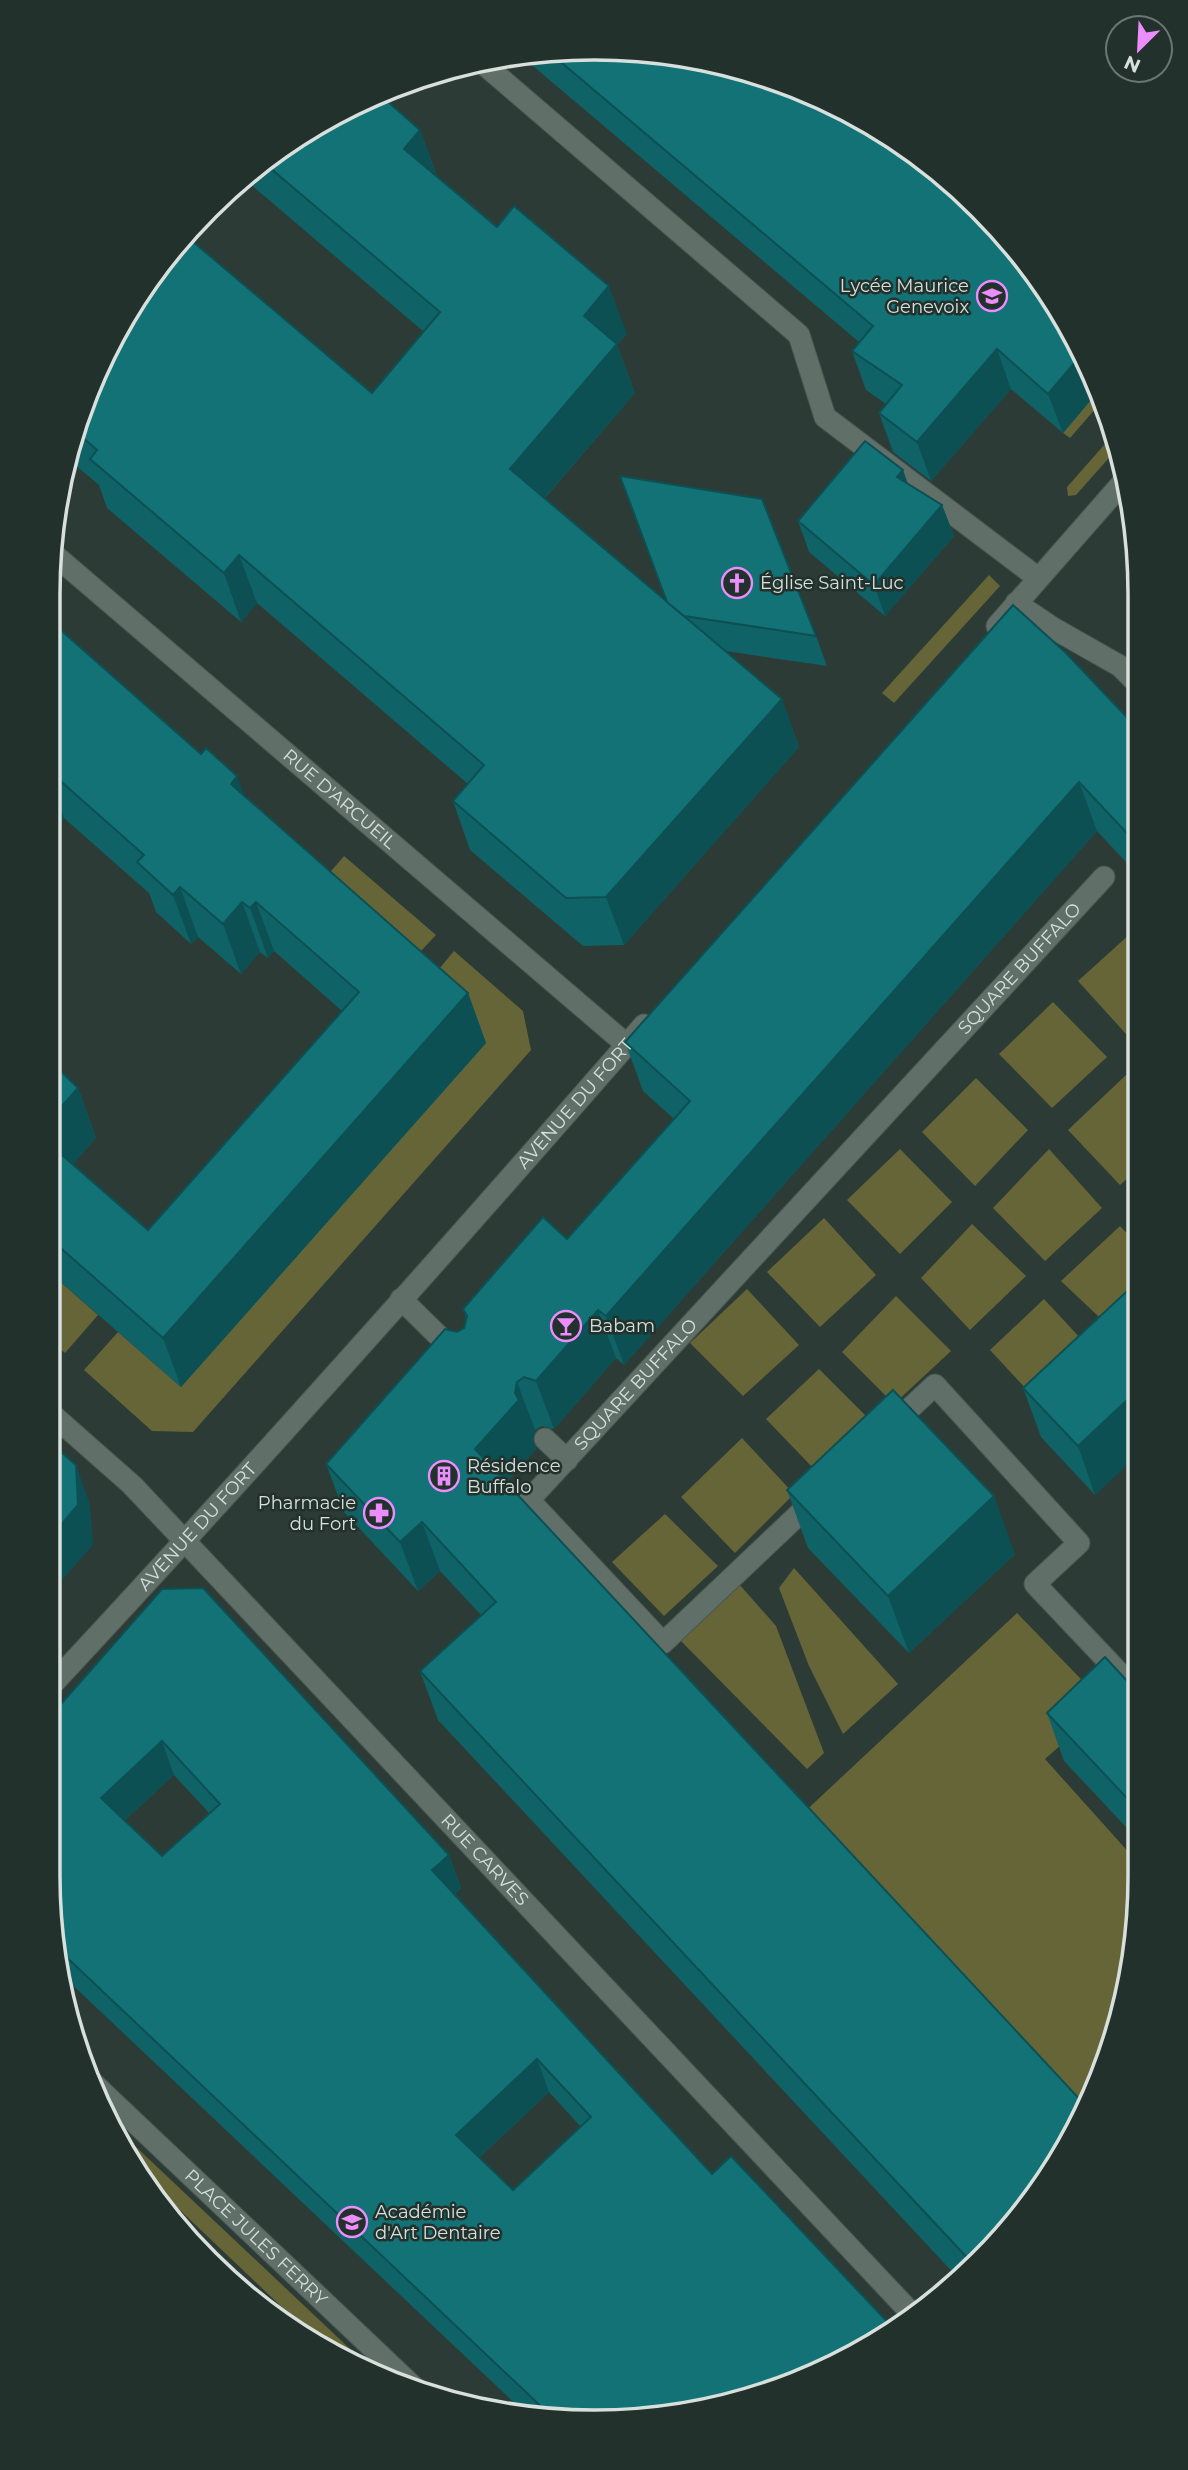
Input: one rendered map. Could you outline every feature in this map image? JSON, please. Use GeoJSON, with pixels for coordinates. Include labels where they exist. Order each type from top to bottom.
{"type":"FeatureCollection","features":[{"type":"Feature","properties":{"kind":"street"},"geometry":{"type":"LineString","coordinates":[[491,70],[799,335],[825,417],[1038,578]]}},
{"type":"Feature","properties":{"kind":"street"},"geometry":{"type":"LineString","coordinates":[[980,644],[1118,488]]}},
{"type":"Feature","properties":{"kind":"street","name":"RUE D'ARCUEIL"},"geometry":{"type":"LineString","coordinates":[[61,561],[627,1045]]}},
{"type":"Feature","properties":{"kind":"street"},"geometry":{"type":"LineString","coordinates":[[1016,603],[1052,628],[1120,666],[1128,674]]}},
{"type":"Feature","properties":{"kind":"street","name":"SQUARE BUFFALO"},"geometry":{"type":"LineString","coordinates":[[834,1480],[663,1643],[529,1500],[1104,877]]}},
{"type":"Feature","properties":{"kind":"street","name":"AVENUE DU FORT"},"geometry":{"type":"LineString","coordinates":[[60,1676],[184,1541],[654,1014]]}},
{"type":"Feature","properties":{"kind":"street"},"geometry":{"type":"LineString","coordinates":[[401,1299],[472,1368]]}},
{"type":"Feature","properties":{"kind":"street"},"geometry":{"type":"LineString","coordinates":[[874,1442],[934,1385],[1079,1543],[1035,1584],[1128,1682]]}},
{"type":"Feature","properties":{"kind":"street","name":"RUE CARVES"},"geometry":{"type":"LineString","coordinates":[[60,1421],[132,1485],[907,2309]]}},
{"type":"Feature","properties":{"kind":"street"},"geometry":{"type":"LineString","coordinates":[[545,1439],[567,1460]]}},
{"type":"Feature","properties":{"kind":"street","name":"PLACE JULES FERRY"},"geometry":{"type":"LineString","coordinates":[[108,2097],[400,2374]]}},
{"type":"Feature","properties":{"kind":"shaded area"},"geometry":{"type":"Polygon","coordinates":[[[1092,399],[1095,409],[1070,438],[1063,433],[1092,399]]]}},
{"type":"Feature","properties":{"kind":"shaded area"},"geometry":{"type":"Polygon","coordinates":[[[1106,443],[1110,457],[1076,495],[1068,496],[1067,487],[1106,443]]]}},
{"type":"Feature","properties":{"kind":"shaded area"},"geometry":{"type":"Polygon","coordinates":[[[989,575],[1000,586],[894,703],[882,693],[989,575]]]}},
{"type":"Feature","properties":{"kind":"shaded area"},"geometry":{"type":"Polygon","coordinates":[[[344,856],[436,935],[404,969],[314,891],[344,856]]]}},
{"type":"Feature","properties":{"kind":"shaded area"},"geometry":{"type":"Polygon","coordinates":[[[1128,936],[1128,1032],[1126,1034],[1078,981],[1128,936]]]}},
{"type":"Feature","properties":{"kind":"shaded area"},"geometry":{"type":"Polygon","coordinates":[[[454,951],[523,1011],[531,1050],[193,1432],[152,1431],[84,1370],[118,1332],[181,1387],[424,987],[454,951]]]}},
{"type":"Feature","properties":{"kind":"shaded area"},"geometry":{"type":"Polygon","coordinates":[[[1053,1002],[1107,1057],[1052,1108],[999,1054],[1053,1002]]]}},
{"type":"Feature","properties":{"kind":"shaded area"},"geometry":{"type":"Polygon","coordinates":[[[1126,1075],[1128,1077],[1128,1178],[1120,1185],[1068,1130],[1126,1075]]]}},
{"type":"Feature","properties":{"kind":"shaded area"},"geometry":{"type":"Polygon","coordinates":[[[976,1078],[1028,1130],[975,1186],[922,1132],[976,1078]]]}},
{"type":"Feature","properties":{"kind":"shaded area"},"geometry":{"type":"Polygon","coordinates":[[[900,1149],[952,1202],[900,1254],[847,1200],[900,1149]]]}},
{"type":"Feature","properties":{"kind":"shaded area"},"geometry":{"type":"Polygon","coordinates":[[[1049,1149],[1102,1208],[1045,1261],[993,1208],[1049,1149]]]}},
{"type":"Feature","properties":{"kind":"shaded area"},"geometry":{"type":"Polygon","coordinates":[[[824,1218],[876,1275],[820,1327],[767,1272],[824,1218]]]}},
{"type":"Feature","properties":{"kind":"shaded area"},"geometry":{"type":"Polygon","coordinates":[[[972,1224],[1026,1276],[970,1330],[921,1278],[972,1224]]]}},
{"type":"Feature","properties":{"kind":"shaded area"},"geometry":{"type":"Polygon","coordinates":[[[1120,1226],[1128,1234],[1128,1324],[1117,1334],[1061,1281],[1120,1226]]]}},
{"type":"Feature","properties":{"kind":"shaded area"},"geometry":{"type":"Polygon","coordinates":[[[60,1281],[98,1315],[65,1353],[60,1349],[60,1281]]]}},
{"type":"Feature","properties":{"kind":"shaded area"},"geometry":{"type":"Polygon","coordinates":[[[747,1289],[799,1345],[743,1396],[690,1343],[747,1289]]]}},
{"type":"Feature","properties":{"kind":"shaded area"},"geometry":{"type":"Polygon","coordinates":[[[896,1296],[951,1351],[894,1404],[842,1352],[896,1296]]]}},
{"type":"Feature","properties":{"kind":"shaded area"},"geometry":{"type":"Polygon","coordinates":[[[1044,1299],[1096,1355],[1041,1405],[990,1350],[1044,1299]]]}},
{"type":"Feature","properties":{"kind":"shaded area"},"geometry":{"type":"Polygon","coordinates":[[[819,1369],[871,1421],[815,1470],[766,1419],[819,1369]]]}},
{"type":"Feature","properties":{"kind":"shaded area"},"geometry":{"type":"Polygon","coordinates":[[[742,1438],[794,1494],[735,1553],[681,1497],[742,1438]]]}},
{"type":"Feature","properties":{"kind":"shaded area"},"geometry":{"type":"Polygon","coordinates":[[[665,1514],[718,1566],[664,1616],[612,1562],[665,1514]]]}},
{"type":"Feature","properties":{"kind":"shaded area"},"geometry":{"type":"Polygon","coordinates":[[[794,1568],[898,1684],[843,1734],[809,1666],[779,1588],[794,1568]]]}},
{"type":"Feature","properties":{"kind":"shaded area"},"geometry":{"type":"Polygon","coordinates":[[[739,1584],[776,1626],[824,1753],[807,1769],[679,1639],[739,1584]]]}},
{"type":"Feature","properties":{"kind":"shaded area"},"geometry":{"type":"Polygon","coordinates":[[[1017,1613],[1106,1705],[1045,1759],[1128,1852],[1127,1911],[1118,1980],[1100,2048],[1074,2110],[799,1817],[1017,1613]]]}},
{"type":"Feature","properties":{"kind":"shaded area"},"geometry":{"type":"Polygon","coordinates":[[[130,2141],[355,2353],[291,2315],[169,2200],[130,2141]]]}},
{"type":"Feature","properties":{"kind":"building"},"geometry":{"type":"Polygon","coordinates":[[[560,61],[629,61],[698,70],[766,88],[799,100],[861,131],[919,170],[972,216],[1018,269],[1038,297],[1075,362],[1048,394],[997,349],[917,442],[879,413],[902,385],[852,351],[873,326],[560,61]]]}},
{"type":"Feature","properties":{"kind":"building"},"geometry":{"type":"Polygon","coordinates":[[[387,101],[420,130],[404,149],[497,227],[514,206],[609,286],[584,316],[617,344],[510,469],[782,699],[606,897],[566,898],[453,801],[484,765],[239,555],[224,573],[90,459],[97,450],[83,438],[100,389],[131,327],[170,269],[193,241],[372,393],[440,312],[271,169],[327,131],[387,101]]]}},
{"type":"Feature","properties":{"kind":"building"},"geometry":{"type":"Polygon","coordinates":[[[865,441],[903,470],[897,477],[942,505],[874,585],[798,521],[865,441]]]}},
{"type":"Feature","properties":{"kind":"building","name":"Église Saint-Luc"},"geometry":{"type":"Polygon","coordinates":[[[620,476],[762,499],[816,636],[684,616],[667,602],[620,476]]]}},
{"type":"Feature","properties":{"kind":"building"},"geometry":{"type":"Polygon","coordinates":[[[1013,605],[1066,653],[1128,718],[1128,834],[1079,782],[606,1316],[598,1310],[536,1381],[524,1377],[517,1382],[515,1393],[519,1400],[475,1449],[1079,2099],[1038,2173],[996,2228],[968,2258],[420,1671],[496,1602],[422,1522],[400,1542],[326,1464],[445,1329],[457,1332],[464,1328],[467,1316],[463,1309],[543,1217],[567,1239],[690,1101],[625,1042],[1013,605]]]}},
{"type":"Feature","properties":{"kind":"building"},"geometry":{"type":"Polygon","coordinates":[[[60,629],[201,754],[206,748],[237,776],[231,784],[468,993],[163,1338],[60,1247],[60,1153],[148,1230],[359,992],[256,902],[250,908],[242,902],[223,924],[180,887],[173,895],[137,862],[144,855],[60,781],[60,629]]]}},
{"type":"Feature","properties":{"kind":"building"},"geometry":{"type":"Polygon","coordinates":[[[60,1071],[78,1088],[60,1108],[60,1071]]]}},
{"type":"Feature","properties":{"kind":"building"},"geometry":{"type":"Polygon","coordinates":[[[1128,1290],[1128,1399],[1078,1446],[1023,1388],[1128,1290]]]}},
{"type":"Feature","properties":{"kind":"building"},"geometry":{"type":"Polygon","coordinates":[[[893,1390],[994,1496],[888,1596],[787,1490],[893,1390]]]}},
{"type":"Feature","properties":{"kind":"building"},"geometry":{"type":"Polygon","coordinates":[[[60,1451],[76,1465],[78,1505],[60,1526],[60,1451]]]}},
{"type":"Feature","properties":{"kind":"building"},"geometry":{"type":"Polygon","coordinates":[[[203,1588],[449,1855],[432,1870],[712,2174],[731,2156],[888,2322],[861,2339],[799,2370],[732,2392],[664,2406],[629,2409],[542,2408],[66,1957],[60,1876],[60,1705],[162,1589],[203,1588]],[[162,1741],[101,1798],[162,1856],[220,1804],[162,1741]],[[537,2059],[456,2135],[513,2190],[591,2117],[537,2059]]]}},
{"type":"Feature","properties":{"kind":"building"},"geometry":{"type":"Polygon","coordinates":[[[1105,1657],[1128,1682],[1128,1799],[1047,1713],[1105,1657]]]}},
{"type":"Feature","properties":{"kind":"place","name":"Lycée Maurice Genevoix"},"geometry":{"type":"Point","coordinates":[992,296]}},
{"type":"Feature","properties":{"kind":"place","name":"Église Saint-Luc"},"geometry":{"type":"Point","coordinates":[737,583]}},
{"type":"Feature","properties":{"kind":"place","name":"Babam"},"geometry":{"type":"Point","coordinates":[566,1326]}},
{"type":"Feature","properties":{"kind":"place","name":"Résidence Buffalo"},"geometry":{"type":"Point","coordinates":[444,1476]}},
{"type":"Feature","properties":{"kind":"place","name":"Pharmacie du Fort"},"geometry":{"type":"Point","coordinates":[379,1513]}},
{"type":"Feature","properties":{"kind":"place","name":"Académie d'Art Dentaire"},"geometry":{"type":"Point","coordinates":[352,2222]}}]}
